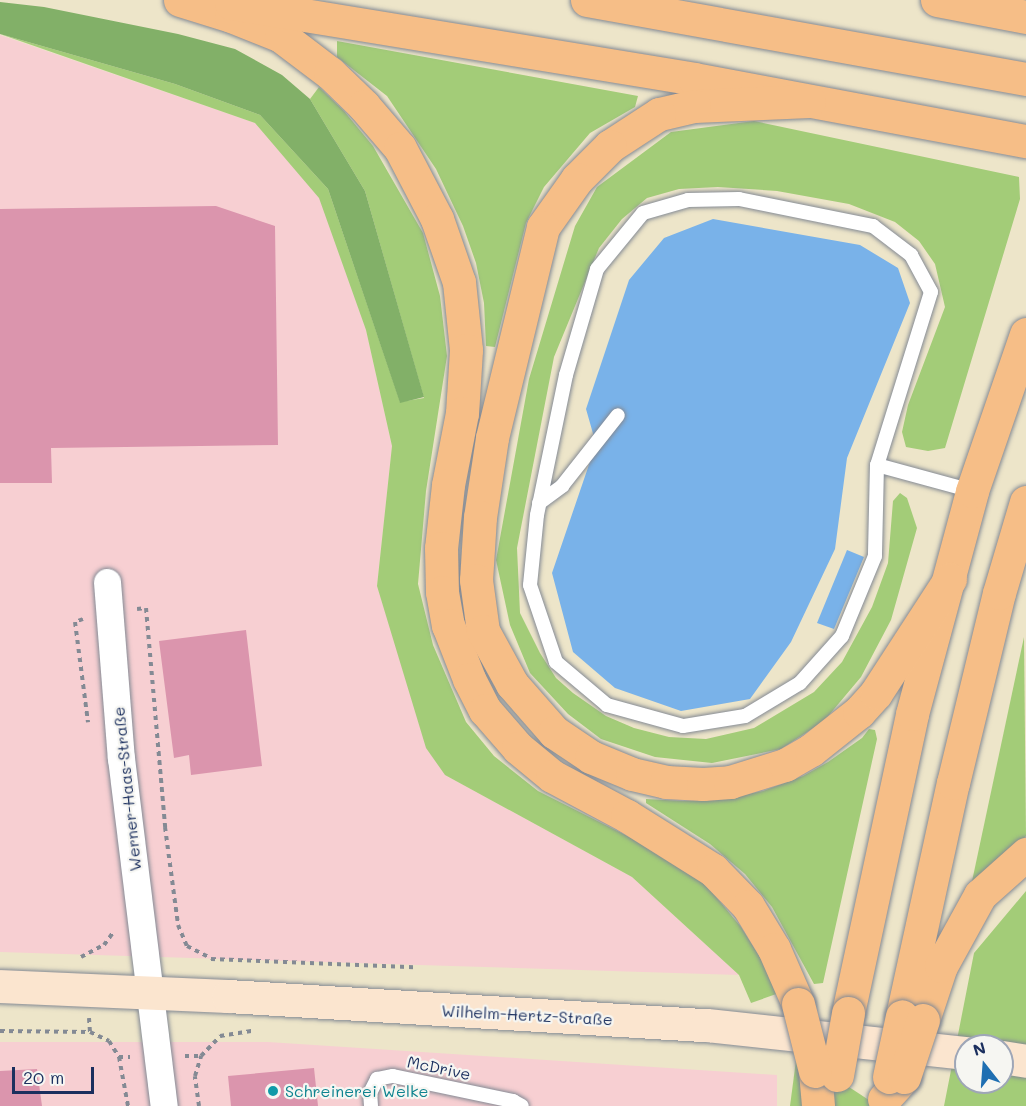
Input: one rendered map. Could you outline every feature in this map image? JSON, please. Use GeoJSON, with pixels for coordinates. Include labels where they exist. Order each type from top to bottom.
{"type":"FeatureCollection","features":[{"type":"Feature","properties":{"kind":"highway"},"geometry":{"type":"LineString","coordinates":[[180,0],[231,16],[281,36],[330,73],[364,106],[400,148],[437,219],[459,282],[465,350],[462,413],[448,485],[441,548],[442,592],[448,625],[469,679],[485,710],[518,748],[552,776],[636,822],[713,870],[747,906],[774,949],[798,1004],[827,1084]]}},
{"type":"Feature","properties":{"kind":"highway"},"geometry":{"type":"LineString","coordinates":[[208,0],[694,79],[1026,141]]}},
{"type":"Feature","properties":{"kind":"highway"},"geometry":{"type":"LineString","coordinates":[[587,0],[1026,79]]}},
{"type":"Feature","properties":{"kind":"highway"},"geometry":{"type":"LineString","coordinates":[[937,0],[1026,17]]}},
{"type":"Feature","properties":{"kind":"highway"},"geometry":{"type":"LineString","coordinates":[[809,101],[694,105],[659,114],[610,146],[577,178],[543,227],[492,438],[482,506],[476,580],[483,631],[519,692],[554,732],[591,757],[632,774],[666,782],[703,784],[730,782],[784,765],[811,750],[859,712],[876,693],[950,579]]}},
{"type":"Feature","properties":{"kind":"highway"},"geometry":{"type":"LineString","coordinates":[[818,1106],[827,1084],[848,1013],[912,714],[972,491],[1026,334]]}},
{"type":"Feature","properties":{"kind":"highway"},"geometry":{"type":"LineString","coordinates":[[890,1090],[912,1018],[956,772],[999,593],[1026,502]]}},
{"type":"Feature","properties":{"kind":"highway"},"geometry":{"type":"LineString","coordinates":[[912,1018],[980,894],[1026,854]]}},
{"type":"Feature","properties":{"kind":"main road","name":"Wilhelm-Hertz-Straße"},"geometry":{"type":"LineString","coordinates":[[0,986],[87,992],[228,996],[707,1025],[954,1052]]}},
{"type":"Feature","properties":{"kind":"main road","name":"Wilhelm-Hertz-Straße"},"geometry":{"type":"LineString","coordinates":[[0,995],[87,992]]}},
{"type":"Feature","properties":{"kind":"street","name":"Werner-Haas-Straße"},"geometry":{"type":"LineString","coordinates":[[107,582],[121,758],[164,1106]]}},
{"type":"Feature","properties":{"kind":"lane"},"geometry":{"type":"LineString","coordinates":[[739,199],[873,226],[911,255],[931,292],[877,465],[875,556],[842,636],[800,683],[745,716],[683,726],[607,705],[556,662],[530,585],[539,503],[566,375],[597,269],[643,213],[688,200],[739,199]]}},
{"type":"Feature","properties":{"kind":"lane"},"geometry":{"type":"LineString","coordinates":[[539,503],[562,486],[618,414]]}},
{"type":"Feature","properties":{"kind":"lane"},"geometry":{"type":"LineString","coordinates":[[877,465],[972,491]]}},
{"type":"Feature","properties":{"kind":"lane","name":"McDrive"},"geometry":{"type":"LineString","coordinates":[[371,1106],[370,1094],[377,1079],[393,1076],[513,1101],[522,1106]]}},
{"type":"Feature","properties":{"kind":"path"},"geometry":{"type":"LineString","coordinates":[[199,1106],[195,1076],[201,1056],[220,1036],[249,1030],[261,1031]]}},
{"type":"Feature","properties":{"kind":"path"},"geometry":{"type":"LineString","coordinates":[[0,1031],[90,1032],[109,1041],[119,1057],[128,1106]]}},
{"type":"Feature","properties":{"kind":"path"},"geometry":{"type":"LineString","coordinates":[[119,1057],[201,1056]]}},
{"type":"Feature","properties":{"kind":"shaded area"},"geometry":{"type":"Polygon","coordinates":[[[0,35],[255,123],[320,198],[366,330],[392,446],[377,586],[445,775],[632,877],[739,975],[0,952],[0,35]]]}},
{"type":"Feature","properties":{"kind":"shaded area"},"geometry":{"type":"Polygon","coordinates":[[[0,1042],[268,1042],[777,1075],[777,1106],[0,1106],[0,1042]]]}},
{"type":"Feature","properties":{"kind":"green space"},"geometry":{"type":"Polygon","coordinates":[[[0,2],[44,7],[178,34],[235,49],[282,75],[310,99],[365,191],[424,397],[400,403],[328,189],[260,115],[175,84],[0,34],[0,2]]]}},
{"type":"Feature","properties":{"kind":"green space"},"geometry":{"type":"Polygon","coordinates":[[[0,34],[175,84],[260,115],[328,189],[400,402],[424,398],[365,191],[310,99],[319,87],[344,111],[373,146],[423,233],[440,296],[447,356],[426,491],[418,584],[433,645],[466,722],[494,756],[538,791],[665,855],[707,886],[741,927],[782,992],[751,1003],[739,975],[632,877],[445,775],[426,748],[377,586],[392,446],[366,330],[319,198],[255,123],[0,34]]]}},
{"type":"Feature","properties":{"kind":"green space"},"geometry":{"type":"Polygon","coordinates":[[[337,41],[638,96],[635,107],[590,133],[544,187],[526,223],[495,347],[486,346],[484,303],[476,263],[463,226],[436,169],[387,96],[337,57],[337,41]]]}},
{"type":"Feature","properties":{"kind":"green space"},"geometry":{"type":"Polygon","coordinates":[[[754,121],[1019,177],[1020,199],[945,448],[928,451],[906,447],[902,432],[908,405],[945,307],[935,264],[919,241],[895,222],[849,204],[777,191],[718,187],[679,189],[647,198],[622,219],[599,248],[554,357],[517,548],[520,613],[540,653],[556,678],[573,693],[606,716],[634,728],[669,737],[706,739],[754,728],[814,692],[842,662],[872,607],[888,563],[893,501],[900,493],[907,498],[917,528],[891,620],[861,677],[824,721],[781,749],[712,763],[655,757],[601,739],[568,714],[530,673],[510,625],[496,560],[529,379],[575,226],[597,187],[671,132],[754,121]]]}},
{"type":"Feature","properties":{"kind":"green space"},"geometry":{"type":"Polygon","coordinates":[[[1024,637],[1026,836],[986,879],[971,886],[1024,637]]]}},
{"type":"Feature","properties":{"kind":"green space"},"geometry":{"type":"Polygon","coordinates":[[[869,729],[875,730],[877,739],[823,983],[814,984],[772,907],[745,874],[710,844],[646,803],[646,799],[683,801],[724,799],[763,791],[803,776],[828,762],[862,738],[869,729]]]}},
{"type":"Feature","properties":{"kind":"green space"},"geometry":{"type":"Polygon","coordinates":[[[1026,891],[1026,1106],[944,1106],[954,1055],[954,1094],[1014,1094],[1014,1034],[958,1034],[974,953],[1026,891]]]}},
{"type":"Feature","properties":{"kind":"green space"},"geometry":{"type":"Polygon","coordinates":[[[797,1053],[878,1106],[790,1106],[797,1053]]]}},
{"type":"Feature","properties":{"kind":"water"},"geometry":{"type":"Polygon","coordinates":[[[713,219],[860,245],[898,268],[910,303],[847,458],[835,549],[791,642],[750,699],[681,711],[615,688],[573,652],[552,573],[596,444],[586,409],[629,280],[664,238],[713,219]]]}},
{"type":"Feature","properties":{"kind":"water"},"geometry":{"type":"Polygon","coordinates":[[[847,550],[864,557],[834,629],[817,623],[847,550]]]}},
{"type":"Feature","properties":{"kind":"building"},"geometry":{"type":"Polygon","coordinates":[[[216,206],[275,226],[278,445],[51,448],[52,483],[0,483],[0,209],[216,206]]]}},
{"type":"Feature","properties":{"kind":"building"},"geometry":{"type":"Polygon","coordinates":[[[246,630],[262,766],[191,775],[189,755],[174,758],[159,641],[246,630]]]}},
{"type":"Feature","properties":{"kind":"building","name":"Schreinerei Welke"},"geometry":{"type":"Polygon","coordinates":[[[314,1068],[318,1106],[231,1106],[228,1076],[314,1068]]]}},
{"type":"Feature","properties":{"kind":"building"},"geometry":{"type":"Polygon","coordinates":[[[37,1069],[42,1106],[0,1106],[0,1071],[37,1069]]]}},
{"type":"Feature","properties":{"kind":"place","name":"Schreinerei Welke"},"geometry":{"type":"Point","coordinates":[273,1091]}}]}
